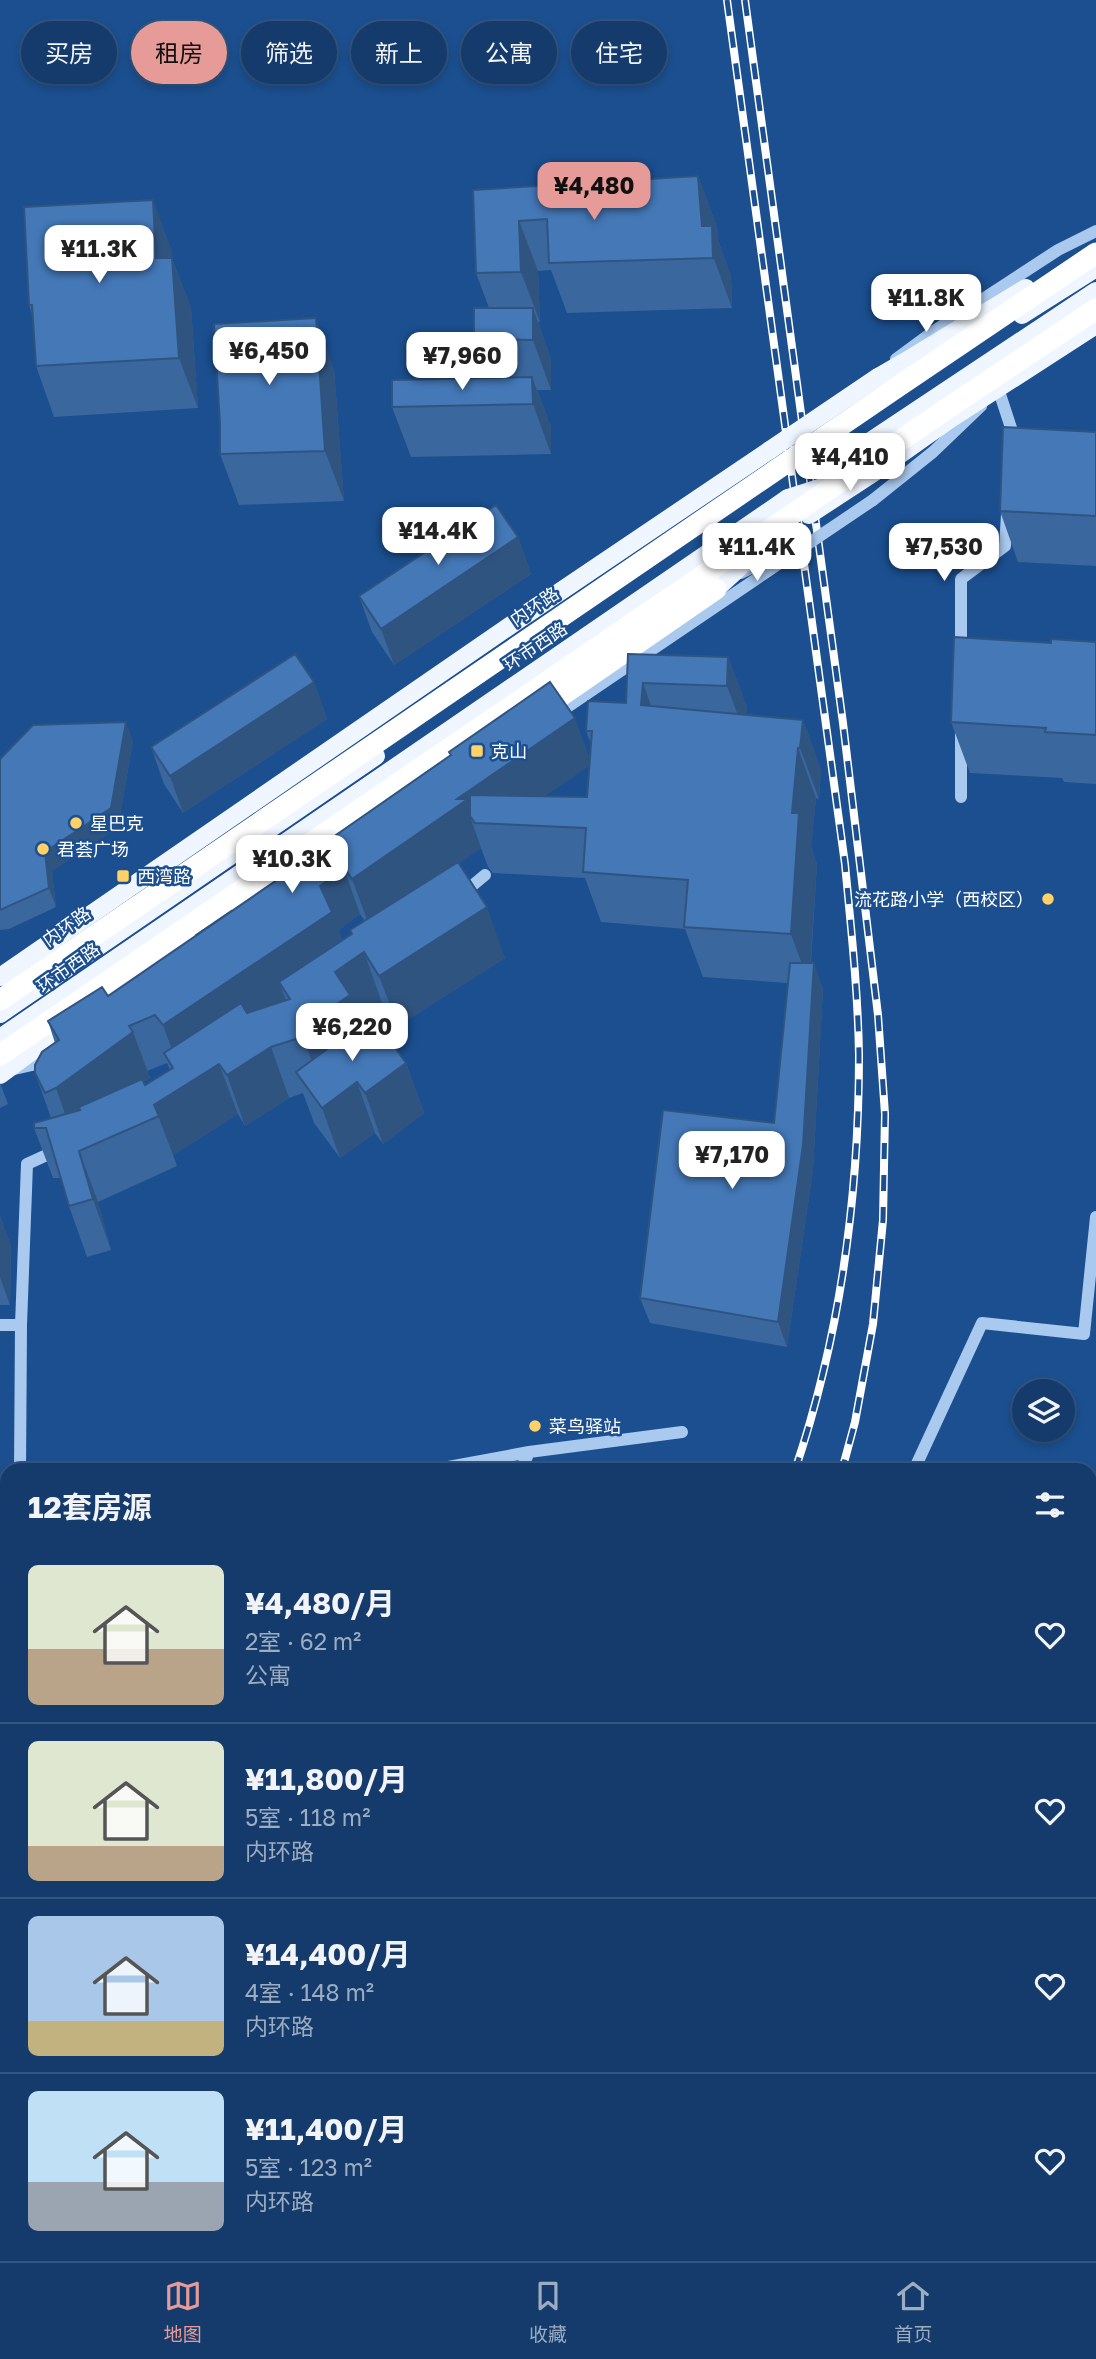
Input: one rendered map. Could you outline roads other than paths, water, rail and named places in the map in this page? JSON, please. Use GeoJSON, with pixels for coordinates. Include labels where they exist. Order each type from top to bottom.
{"type":"FeatureCollection","features":[{"type":"Feature","properties":{"kind":"highway","name":"内环路"},"geometry":{"type":"LineString","coordinates":[[0,1000],[1096,253]]}},
{"type":"Feature","properties":{"kind":"highway"},"geometry":{"type":"LineString","coordinates":[[1,1068],[860,467],[1096,309]]}},
{"type":"Feature","properties":{"kind":"highway"},"geometry":{"type":"LineString","coordinates":[[480,752],[716,589]]}},
{"type":"Feature","properties":{"kind":"highway"},"geometry":{"type":"LineString","coordinates":[[235,915],[366,831]]}},
{"type":"Feature","properties":{"kind":"highway"},"geometry":{"type":"LineString","coordinates":[[1,1068],[204,941]]}},
{"type":"Feature","properties":{"kind":"main road"},"geometry":{"type":"LineString","coordinates":[[0,977],[878,376],[971,323],[1096,241]]}},
{"type":"Feature","properties":{"kind":"main road","name":"环市西路"},"geometry":{"type":"LineString","coordinates":[[0,1014],[878,411],[1096,268]]}},
{"type":"Feature","properties":{"kind":"main road","name":"环市西路"},"geometry":{"type":"LineString","coordinates":[[0,1038],[1096,290]]}},
{"type":"Feature","properties":{"kind":"main road"},"geometry":{"type":"LineString","coordinates":[[1,1068],[235,915],[764,545],[1096,325]]}},
{"type":"Feature","properties":{"kind":"main road"},"geometry":{"type":"LineString","coordinates":[[911,358],[992,335]]}},
{"type":"Feature","properties":{"kind":"main road"},"geometry":{"type":"LineString","coordinates":[[796,524],[874,439]]}},
{"type":"Feature","properties":{"kind":"main road"},"geometry":{"type":"LineString","coordinates":[[788,498],[884,466]]}},
{"type":"Feature","properties":{"kind":"main road"},"geometry":{"type":"LineString","coordinates":[[716,589],[764,545]]}},
{"type":"Feature","properties":{"kind":"street"},"geometry":{"type":"LineString","coordinates":[[878,376],[933,331],[1058,250],[1096,231]]}},
{"type":"Feature","properties":{"kind":"street"},"geometry":{"type":"LineString","coordinates":[[544,723],[873,500],[933,452],[998,388],[1013,433],[1012,458]]}},
{"type":"Feature","properties":{"kind":"street"},"geometry":{"type":"LineString","coordinates":[[719,485],[737,508]]}},
{"type":"Feature","properties":{"kind":"street"},"geometry":{"type":"LineString","coordinates":[[961,661],[961,579],[1005,545],[1009,496]]}},
{"type":"Feature","properties":{"kind":"street"},"geometry":{"type":"LineString","coordinates":[[716,589],[757,565],[790,556]]}},
{"type":"Feature","properties":{"kind":"street"},"geometry":{"type":"LineString","coordinates":[[521,618],[539,643]]}},
{"type":"Feature","properties":{"kind":"street"},"geometry":{"type":"LineString","coordinates":[[961,715],[961,797]]}},
{"type":"Feature","properties":{"kind":"street"},"geometry":{"type":"LineString","coordinates":[[184,851],[201,877]]}},
{"type":"Feature","properties":{"kind":"street"},"geometry":{"type":"LineString","coordinates":[[454,900],[485,875]]}},
{"type":"Feature","properties":{"kind":"street"},"geometry":{"type":"LineString","coordinates":[[223,885],[235,915]]}},
{"type":"Feature","properties":{"kind":"street"},"geometry":{"type":"LineString","coordinates":[[1,1068],[32,1065],[56,1055]]}},
{"type":"Feature","properties":{"kind":"street"},"geometry":{"type":"LineString","coordinates":[[20,1463],[21,1325],[27,1164],[78,1141]]}},
{"type":"Feature","properties":{"kind":"street"},"geometry":{"type":"LineString","coordinates":[[917,1463],[982,1323],[1084,1334],[1096,1217]]}},
{"type":"Feature","properties":{"kind":"street"},"geometry":{"type":"LineString","coordinates":[[0,1325],[21,1325]]}},
{"type":"Feature","properties":{"kind":"street"},"geometry":{"type":"LineString","coordinates":[[469,1463],[528,1452],[682,1432]]}},
{"type":"Feature","properties":{"kind":"street"},"geometry":{"type":"LineString","coordinates":[[524,1463],[528,1452]]}},
{"type":"Feature","properties":{"kind":"railway"},"geometry":{"type":"LineString","coordinates":[[727,0],[845,864],[858,1031],[855,1161],[844,1266],[824,1369],[797,1463]]}},
{"type":"Feature","properties":{"kind":"railway"},"geometry":{"type":"LineString","coordinates":[[745,0],[843,723],[878,1015],[885,1114],[883,1220],[873,1324],[855,1422],[844,1463]]}},
{"type":"Feature","properties":{"kind":"place","name":"克山"},"geometry":{"type":"Point","coordinates":[477,751]}},
{"type":"Feature","properties":{"kind":"place","name":"星巴克"},"geometry":{"type":"Point","coordinates":[76,823]}},
{"type":"Feature","properties":{"kind":"place","name":"君荟广场"},"geometry":{"type":"Point","coordinates":[43,849]}},
{"type":"Feature","properties":{"kind":"place","name":"西湾路"},"geometry":{"type":"Point","coordinates":[123,876]}},
{"type":"Feature","properties":{"kind":"place","name":"流花路小学（西校区）"},"geometry":{"type":"Point","coordinates":[1048,899]}},
{"type":"Feature","properties":{"kind":"place","name":"菜鸟驿站"},"geometry":{"type":"Point","coordinates":[535,1426]}}]}
